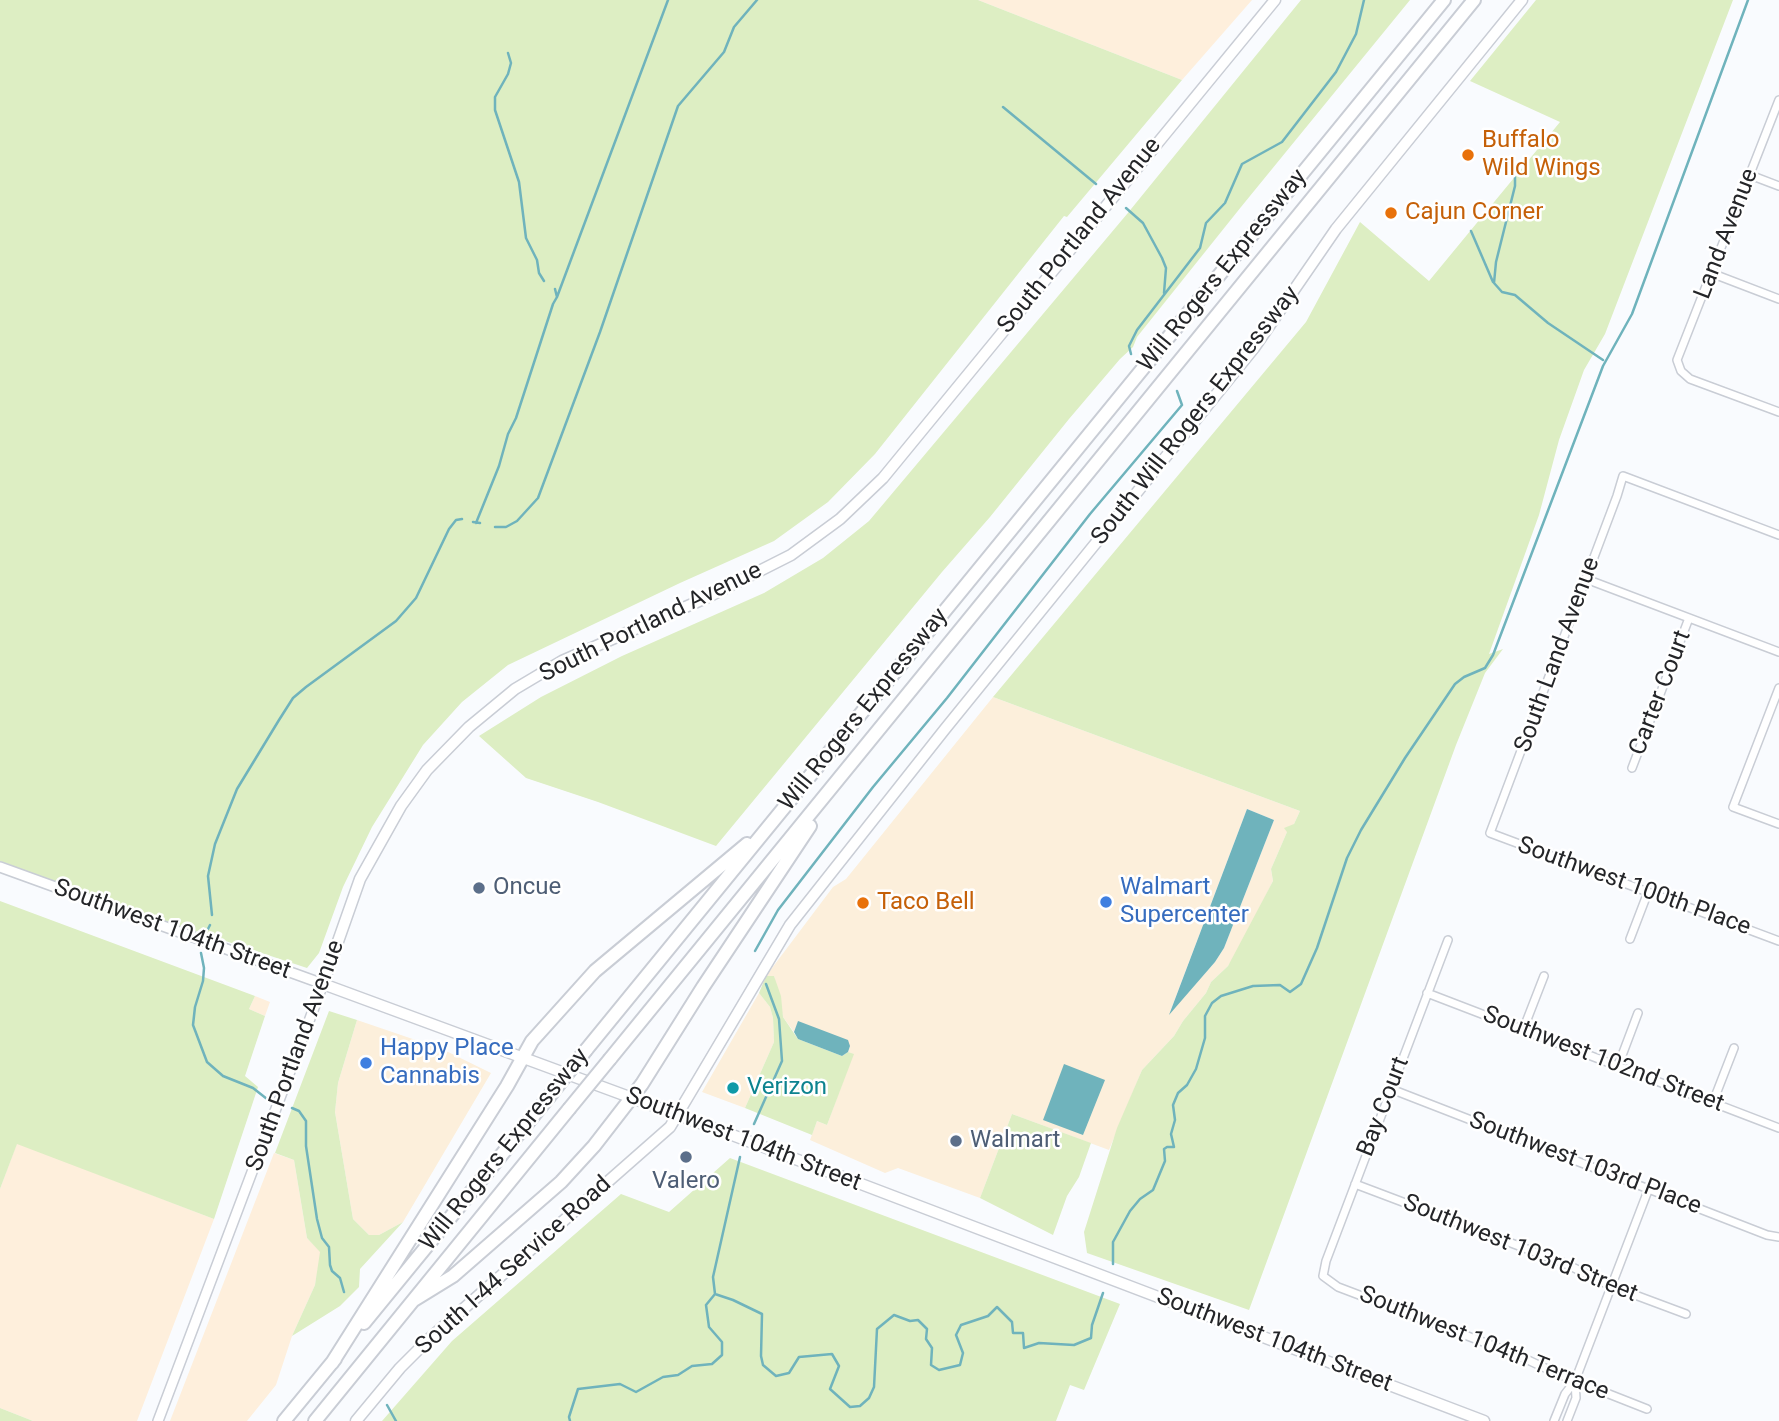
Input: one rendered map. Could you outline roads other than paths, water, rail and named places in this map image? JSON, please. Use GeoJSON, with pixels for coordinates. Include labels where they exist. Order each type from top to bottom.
{"type":"FeatureCollection","features":[{"type":"Feature","properties":{"kind":"highway","name":"Will Rogers Expressway"},"geometry":{"type":"LineString","coordinates":[[284,1421],[1444,0]]}},
{"type":"Feature","properties":{"kind":"highway","name":"Will Rogers Expressway"},"geometry":{"type":"LineString","coordinates":[[315,1421],[1474,0]]}},
{"type":"Feature","properties":{"kind":"highway"},"geometry":{"type":"LineString","coordinates":[[414,1300],[453,1276],[546,1195],[594,1146],[631,1098],[844,772]]}},
{"type":"Feature","properties":{"kind":"highway"},"geometry":{"type":"LineString","coordinates":[[332,1363],[507,1086],[522,1057],[541,1031],[594,971],[773,822]]}},
{"type":"Feature","properties":{"kind":"main road","name":"South Portland Avenue"},"geometry":{"type":"LineString","coordinates":[[323,984],[360,879],[401,806],[427,770],[446,750],[469,727],[515,690],[562,661],[706,598],[779,561],[840,519],[883,478],[1275,0]]}},
{"type":"Feature","properties":{"kind":"main road","name":"South Will Rogers Expressway"},"geometry":{"type":"LineString","coordinates":[[676,1115],[790,925],[1254,348],[1342,222],[1521,0]]}},
{"type":"Feature","properties":{"kind":"main road","name":"Southwest 104th Street"},"geometry":{"type":"LineString","coordinates":[[323,984],[1484,1421]]}},
{"type":"Feature","properties":{"kind":"main road","name":"South I-44 Service Road"},"geometry":{"type":"LineString","coordinates":[[356,1421],[400,1368],[428,1340],[670,1127],[676,1115]]}},
{"type":"Feature","properties":{"kind":"street","name":"Land Avenue"},"geometry":{"type":"LineString","coordinates":[[1779,100],[1679,354],[1679,368],[1690,379],[1779,412]]}},
{"type":"Feature","properties":{"kind":"street"},"geometry":{"type":"LineString","coordinates":[[1750,175],[1779,186]]}},
{"type":"Feature","properties":{"kind":"street"},"geometry":{"type":"LineString","coordinates":[[1711,273],[1779,299]]}},
{"type":"Feature","properties":{"kind":"street","name":"South Land Avenue"},"geometry":{"type":"LineString","coordinates":[[1490,833],[1618,496],[1623,476],[1779,535]]}},
{"type":"Feature","properties":{"kind":"street"},"geometry":{"type":"LineString","coordinates":[[1586,579],[1779,652]]}},
{"type":"Feature","properties":{"kind":"street","name":"Carter Court"},"geometry":{"type":"LineString","coordinates":[[1632,768],[1689,618]]}},
{"type":"Feature","properties":{"kind":"street"},"geometry":{"type":"LineString","coordinates":[[1779,688],[1733,807],[1779,824]]}},
{"type":"Feature","properties":{"kind":"street","name":"Southwest 100th Place"},"geometry":{"type":"LineString","coordinates":[[1490,833],[1779,941]]}},
{"type":"Feature","properties":{"kind":"street","name":"Southwest 104th Street"},"geometry":{"type":"LineString","coordinates":[[0,867],[323,984]]}},
{"type":"Feature","properties":{"kind":"street"},"geometry":{"type":"LineString","coordinates":[[1630,939],[1648,892]]}},
{"type":"Feature","properties":{"kind":"street","name":"Bay Court"},"geometry":{"type":"LineString","coordinates":[[1323,1276],[1326,1261],[1448,940]]}},
{"type":"Feature","properties":{"kind":"street"},"geometry":{"type":"LineString","coordinates":[[1523,1030],[1544,976]]}},
{"type":"Feature","properties":{"kind":"street","name":"South Portland Avenue"},"geometry":{"type":"LineString","coordinates":[[158,1421],[323,984]]}},
{"type":"Feature","properties":{"kind":"street","name":"Southwest 102nd Street"},"geometry":{"type":"LineString","coordinates":[[1427,993],[1779,1128]]}},
{"type":"Feature","properties":{"kind":"street"},"geometry":{"type":"LineString","coordinates":[[1618,1066],[1638,1013]]}},
{"type":"Feature","properties":{"kind":"street"},"geometry":{"type":"LineString","coordinates":[[1713,1102],[1734,1048]]}},
{"type":"Feature","properties":{"kind":"street","name":"Southwest 103rd Place"},"geometry":{"type":"LineString","coordinates":[[1391,1089],[1767,1235],[1779,1237]]}},
{"type":"Feature","properties":{"kind":"street","name":"Southwest 103rd Street"},"geometry":{"type":"LineString","coordinates":[[1355,1184],[1564,1263],[1611,1286],[1686,1314]]}},
{"type":"Feature","properties":{"kind":"street"},"geometry":{"type":"LineString","coordinates":[[1554,1421],[1565,1394],[1575,1381],[1649,1188]]}},
{"type":"Feature","properties":{"kind":"street","name":"Southwest 104th Terrace"},"geometry":{"type":"LineString","coordinates":[[1323,1276],[1338,1287],[1527,1358],[1575,1381],[1647,1409]]}},
{"type":"Feature","properties":{"kind":"street"},"geometry":{"type":"LineString","coordinates":[[1567,1421],[1576,1398],[1575,1381]]}},
{"type":"Feature","properties":{"kind":"water"},"geometry":{"type":"Polygon","coordinates":[[[1247,809],[1274,820],[1224,948],[1169,1015],[1247,809]]]}},
{"type":"Feature","properties":{"kind":"water"},"geometry":{"type":"Polygon","coordinates":[[[798,1021],[848,1040],[848,1052],[842,1056],[798,1039],[794,1032],[798,1021]]]}},
{"type":"Feature","properties":{"kind":"water"},"geometry":{"type":"Polygon","coordinates":[[[1064,1064],[1105,1080],[1083,1135],[1043,1120],[1064,1064]]]}},
{"type":"Feature","properties":{"kind":"waterway"},"geometry":{"type":"LineString","coordinates":[[557,297],[668,0]]}},
{"type":"Feature","properties":{"kind":"waterway"},"geometry":{"type":"LineString","coordinates":[[495,527],[506,527],[517,521],[538,498],[600,332],[678,106],[724,52],[734,27],[757,0]]}},
{"type":"Feature","properties":{"kind":"waterway"},"geometry":{"type":"LineString","coordinates":[[1131,354],[1129,346],[1137,330],[1200,248],[1206,223],[1225,203],[1242,164],[1282,142],[1336,72],[1356,34],[1364,0]]}},
{"type":"Feature","properties":{"kind":"waterway"},"geometry":{"type":"LineString","coordinates":[[1113,1264],[1113,1242],[1130,1211],[1140,1199],[1153,1190],[1165,1161],[1164,1149],[1174,1147],[1171,1134],[1175,1120],[1173,1105],[1178,1093],[1187,1085],[1196,1069],[1205,1038],[1205,1016],[1212,1003],[1221,996],[1253,986],[1280,985],[1290,992],[1301,984],[1317,948],[1347,858],[1361,830],[1455,684],[1485,668],[1493,655],[1603,366],[1632,314],[1748,0]]}},
{"type":"Feature","properties":{"kind":"waterway"},"geometry":{"type":"LineString","coordinates":[[508,53],[511,63],[495,97],[495,110],[519,182],[526,238],[544,281]]}},
{"type":"Feature","properties":{"kind":"waterway"},"geometry":{"type":"LineString","coordinates":[[1003,107],[1096,184]]}},
{"type":"Feature","properties":{"kind":"waterway"},"geometry":{"type":"LineString","coordinates":[[1515,177],[1496,262],[1494,283],[1502,292],[1515,295],[1548,323],[1603,360]]}},
{"type":"Feature","properties":{"kind":"waterway"},"geometry":{"type":"LineString","coordinates":[[1126,208],[1143,223],[1162,258],[1166,268],[1164,293]]}},
{"type":"Feature","properties":{"kind":"waterway"},"geometry":{"type":"LineString","coordinates":[[1471,231],[1493,282]]}},
{"type":"Feature","properties":{"kind":"waterway"},"geometry":{"type":"LineString","coordinates":[[476,523],[499,466],[557,297],[555,289]]}},
{"type":"Feature","properties":{"kind":"waterway"},"geometry":{"type":"LineString","coordinates":[[755,951],[778,910],[873,787],[947,698],[1090,514],[1182,405],[1177,391]]}},
{"type":"Feature","properties":{"kind":"waterway"},"geometry":{"type":"LineString","coordinates":[[212,915],[208,876],[215,844],[237,789],[279,720],[293,698],[396,621],[416,598],[449,529],[456,520],[462,519]]}},
{"type":"Feature","properties":{"kind":"waterway"},"geometry":{"type":"LineString","coordinates":[[473,522],[480,523]]}},
{"type":"Feature","properties":{"kind":"waterway"},"geometry":{"type":"LineString","coordinates":[[208,929],[210,925]]}},
{"type":"Feature","properties":{"kind":"waterway"},"geometry":{"type":"LineString","coordinates":[[201,953],[203,981],[193,1025],[207,1062],[223,1076],[253,1088],[267,1099]]}},
{"type":"Feature","properties":{"kind":"waterway"},"geometry":{"type":"LineString","coordinates":[[754,1124],[782,1061],[779,1019],[766,984]]}},
{"type":"Feature","properties":{"kind":"waterway"},"geometry":{"type":"LineString","coordinates":[[292,1108],[299,1111],[306,1121],[306,1146],[317,1219],[322,1238],[329,1247],[332,1271],[340,1278],[344,1292]]}},
{"type":"Feature","properties":{"kind":"waterway"},"geometry":{"type":"LineString","coordinates":[[570,1421],[578,1389],[620,1384],[636,1392],[663,1377],[678,1375],[692,1366],[712,1364],[722,1355],[722,1342],[709,1327],[706,1305],[715,1294],[713,1277],[740,1157]]}},
{"type":"Feature","properties":{"kind":"waterway"},"geometry":{"type":"LineString","coordinates":[[715,1294],[762,1314],[763,1365],[776,1376],[789,1373],[799,1357],[832,1354],[839,1366],[830,1389],[850,1407],[860,1406],[869,1398],[874,1387],[877,1329],[894,1315],[910,1321],[918,1320],[927,1329],[926,1339],[932,1348],[931,1365],[939,1370],[960,1365],[963,1353],[956,1335],[961,1325],[988,1316],[997,1307],[1012,1322],[1013,1333],[1023,1333],[1024,1348],[1039,1343],[1074,1345],[1091,1338],[1092,1325],[1103,1293]]}},
{"type":"Feature","properties":{"kind":"waterway"},"geometry":{"type":"LineString","coordinates":[[387,1405],[396,1421]]}},
{"type":"Feature","properties":{"kind":"place","name":"Buffalo Wild Wings"},"geometry":{"type":"Point","coordinates":[1468,155]}},
{"type":"Feature","properties":{"kind":"place","name":"Cajun Corner"},"geometry":{"type":"Point","coordinates":[1391,213]}},
{"type":"Feature","properties":{"kind":"place","name":"Oncue"},"geometry":{"type":"Point","coordinates":[479,888]}},
{"type":"Feature","properties":{"kind":"place","name":"Walmart Supercenter"},"geometry":{"type":"Point","coordinates":[1106,902]}},
{"type":"Feature","properties":{"kind":"place","name":"Taco Bell"},"geometry":{"type":"Point","coordinates":[863,903]}},
{"type":"Feature","properties":{"kind":"place","name":"Happy Place Cannabis"},"geometry":{"type":"Point","coordinates":[366,1063]}},
{"type":"Feature","properties":{"kind":"place","name":"Verizon"},"geometry":{"type":"Point","coordinates":[733,1088]}},
{"type":"Feature","properties":{"kind":"place","name":"Walmart"},"geometry":{"type":"Point","coordinates":[956,1141]}},
{"type":"Feature","properties":{"kind":"place","name":"Valero"},"geometry":{"type":"Point","coordinates":[686,1157]}}]}
